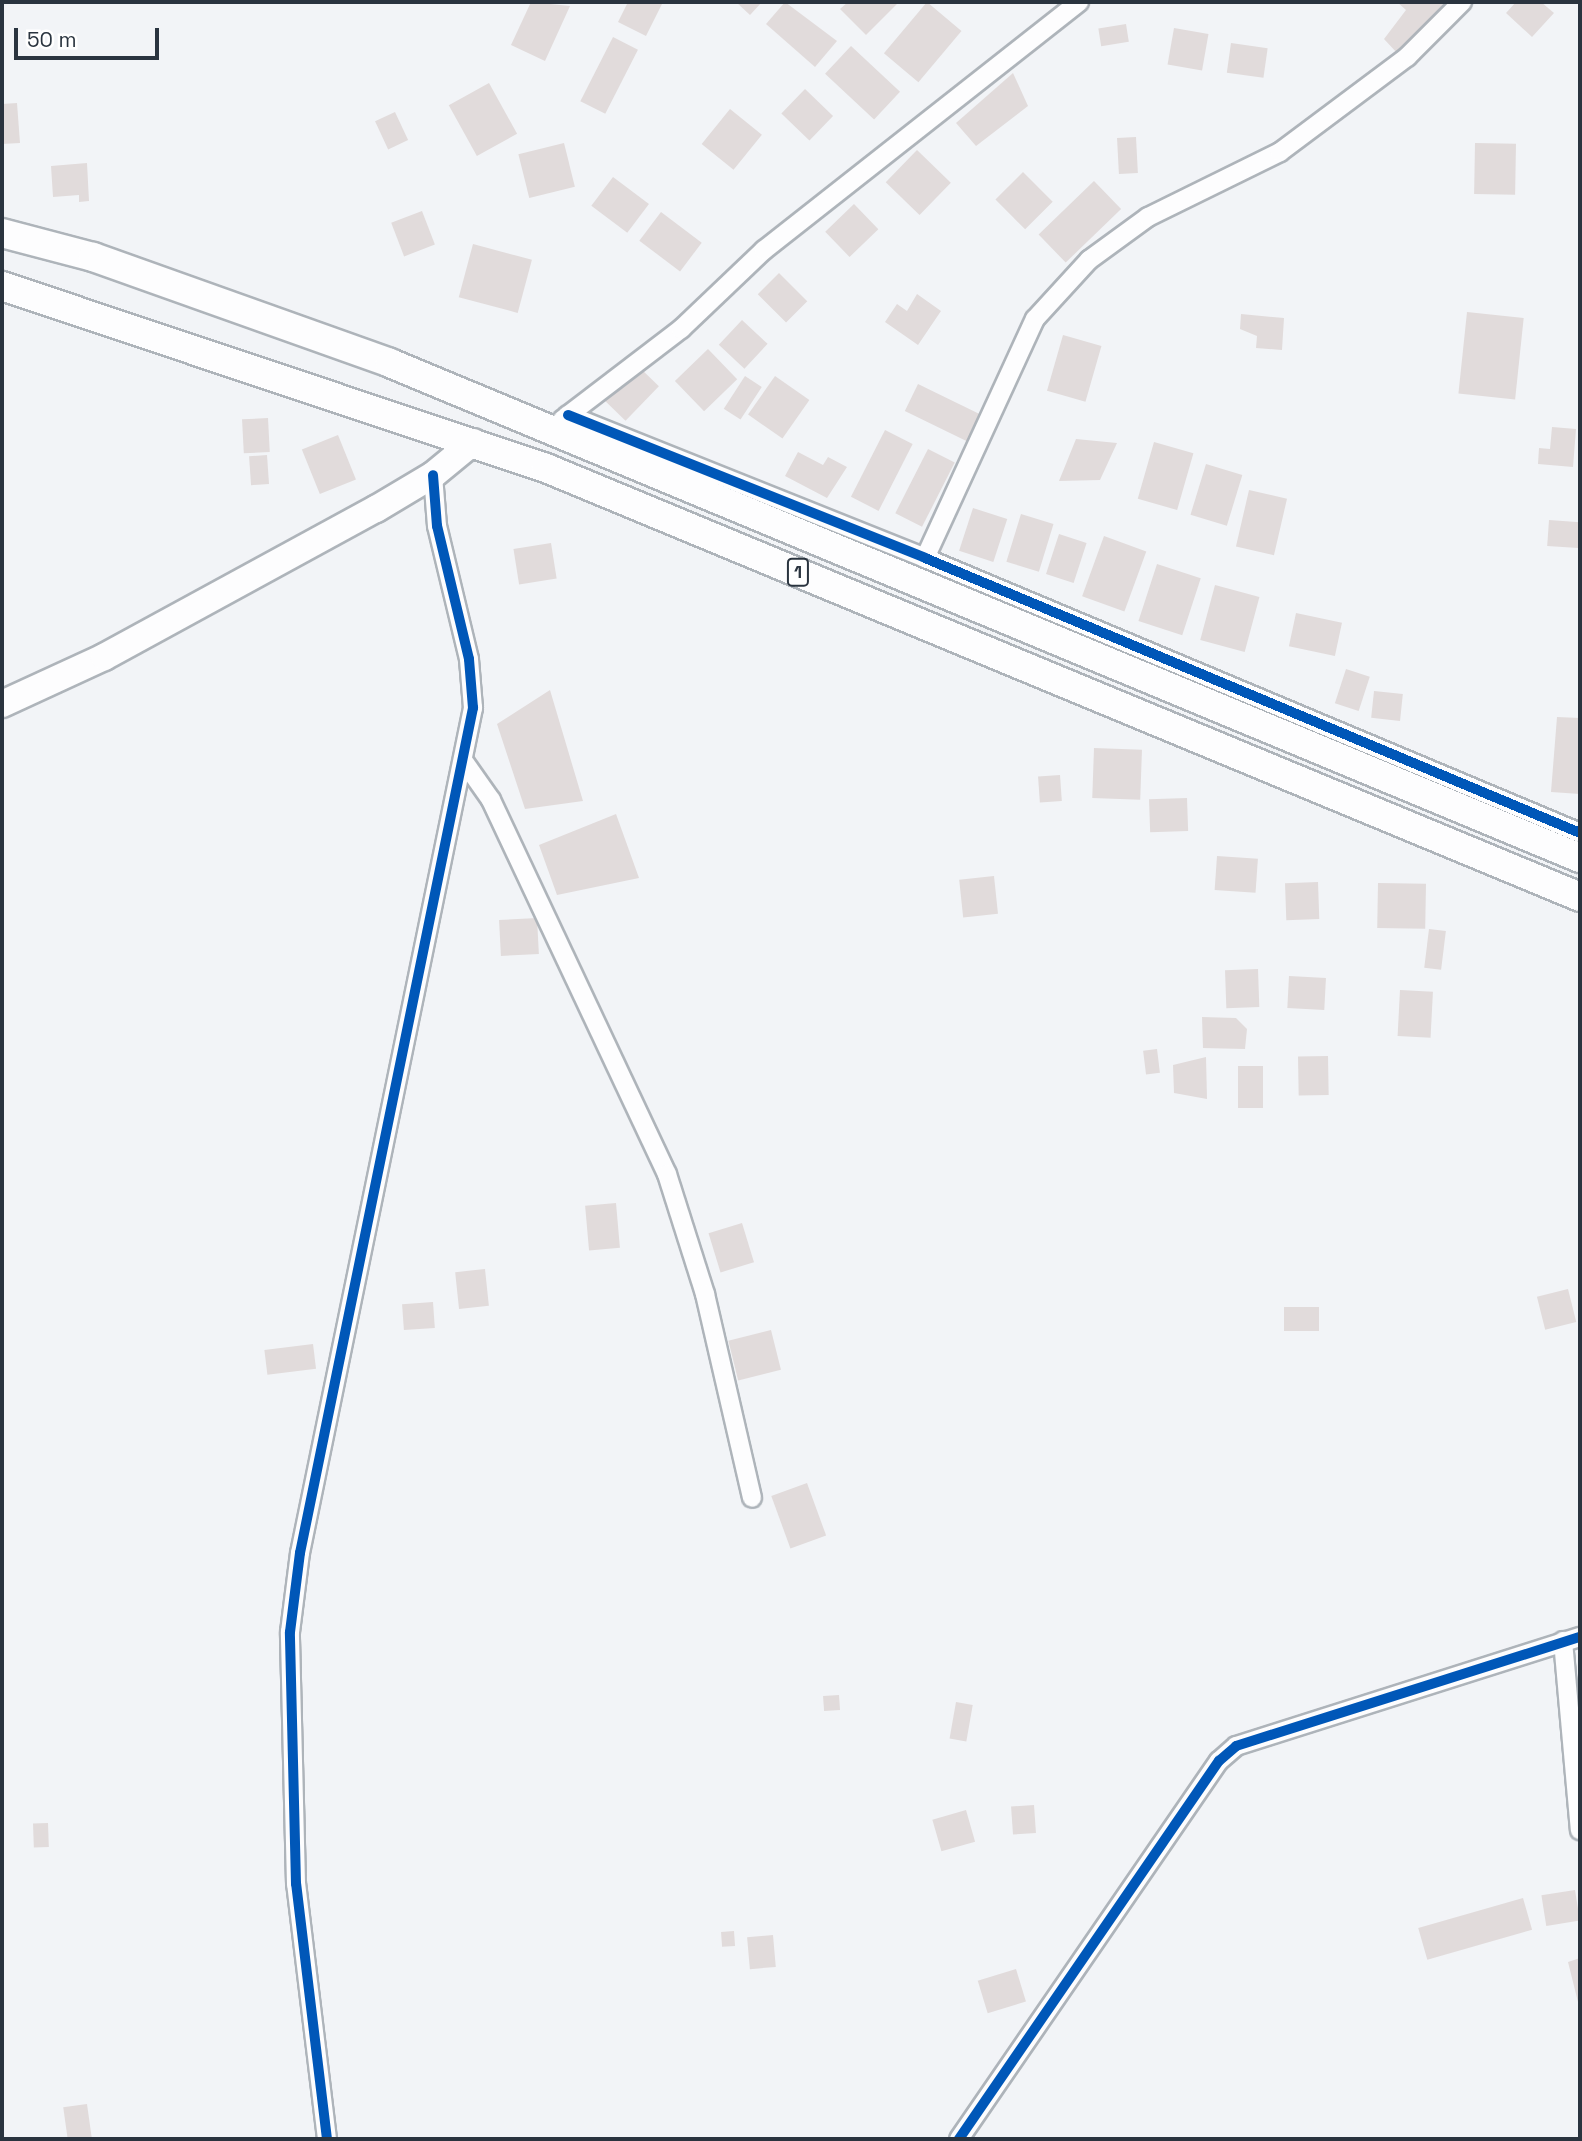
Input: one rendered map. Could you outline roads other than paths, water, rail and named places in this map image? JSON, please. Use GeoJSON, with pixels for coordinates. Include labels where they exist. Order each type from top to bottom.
{"type":"FeatureCollection","features":[{"type":"Feature","properties":{"kind":"main road","name":"1"},"geometry":{"type":"LineString","coordinates":[[2,233],[93,257],[560,422],[1580,859]]}},
{"type":"Feature","properties":{"kind":"main road","name":"1"},"geometry":{"type":"LineString","coordinates":[[2,286],[473,442],[1580,897]]}},
{"type":"Feature","properties":{"kind":"street"},"geometry":{"type":"LineString","coordinates":[[560,422],[681,329],[764,250],[1079,2]]}},
{"type":"Feature","properties":{"kind":"street"},"geometry":{"type":"LineString","coordinates":[[925,558],[1035,319],[1089,260],[1148,217],[1279,152],[1407,57],[1462,2]]}},
{"type":"Feature","properties":{"kind":"street"},"geometry":{"type":"LineString","coordinates":[[560,422],[925,558],[1580,833]]}},
{"type":"Feature","properties":{"kind":"street"},"geometry":{"type":"LineString","coordinates":[[2,704],[104,657],[433,475],[473,442]]}},
{"type":"Feature","properties":{"kind":"street"},"geometry":{"type":"LineString","coordinates":[[327,2139],[299,1918],[288,1712],[290,1632],[318,1461],[465,764],[473,683],[437,526],[433,475]]}},
{"type":"Feature","properties":{"kind":"street"},"geometry":{"type":"LineString","coordinates":[[465,764],[491,800],[667,1174],[705,1294],[752,1498]]}},
{"type":"Feature","properties":{"kind":"street"},"geometry":{"type":"LineString","coordinates":[[960,2139],[1219,1761],[1236,1746],[1572,1639],[1580,1830]]}}]}
